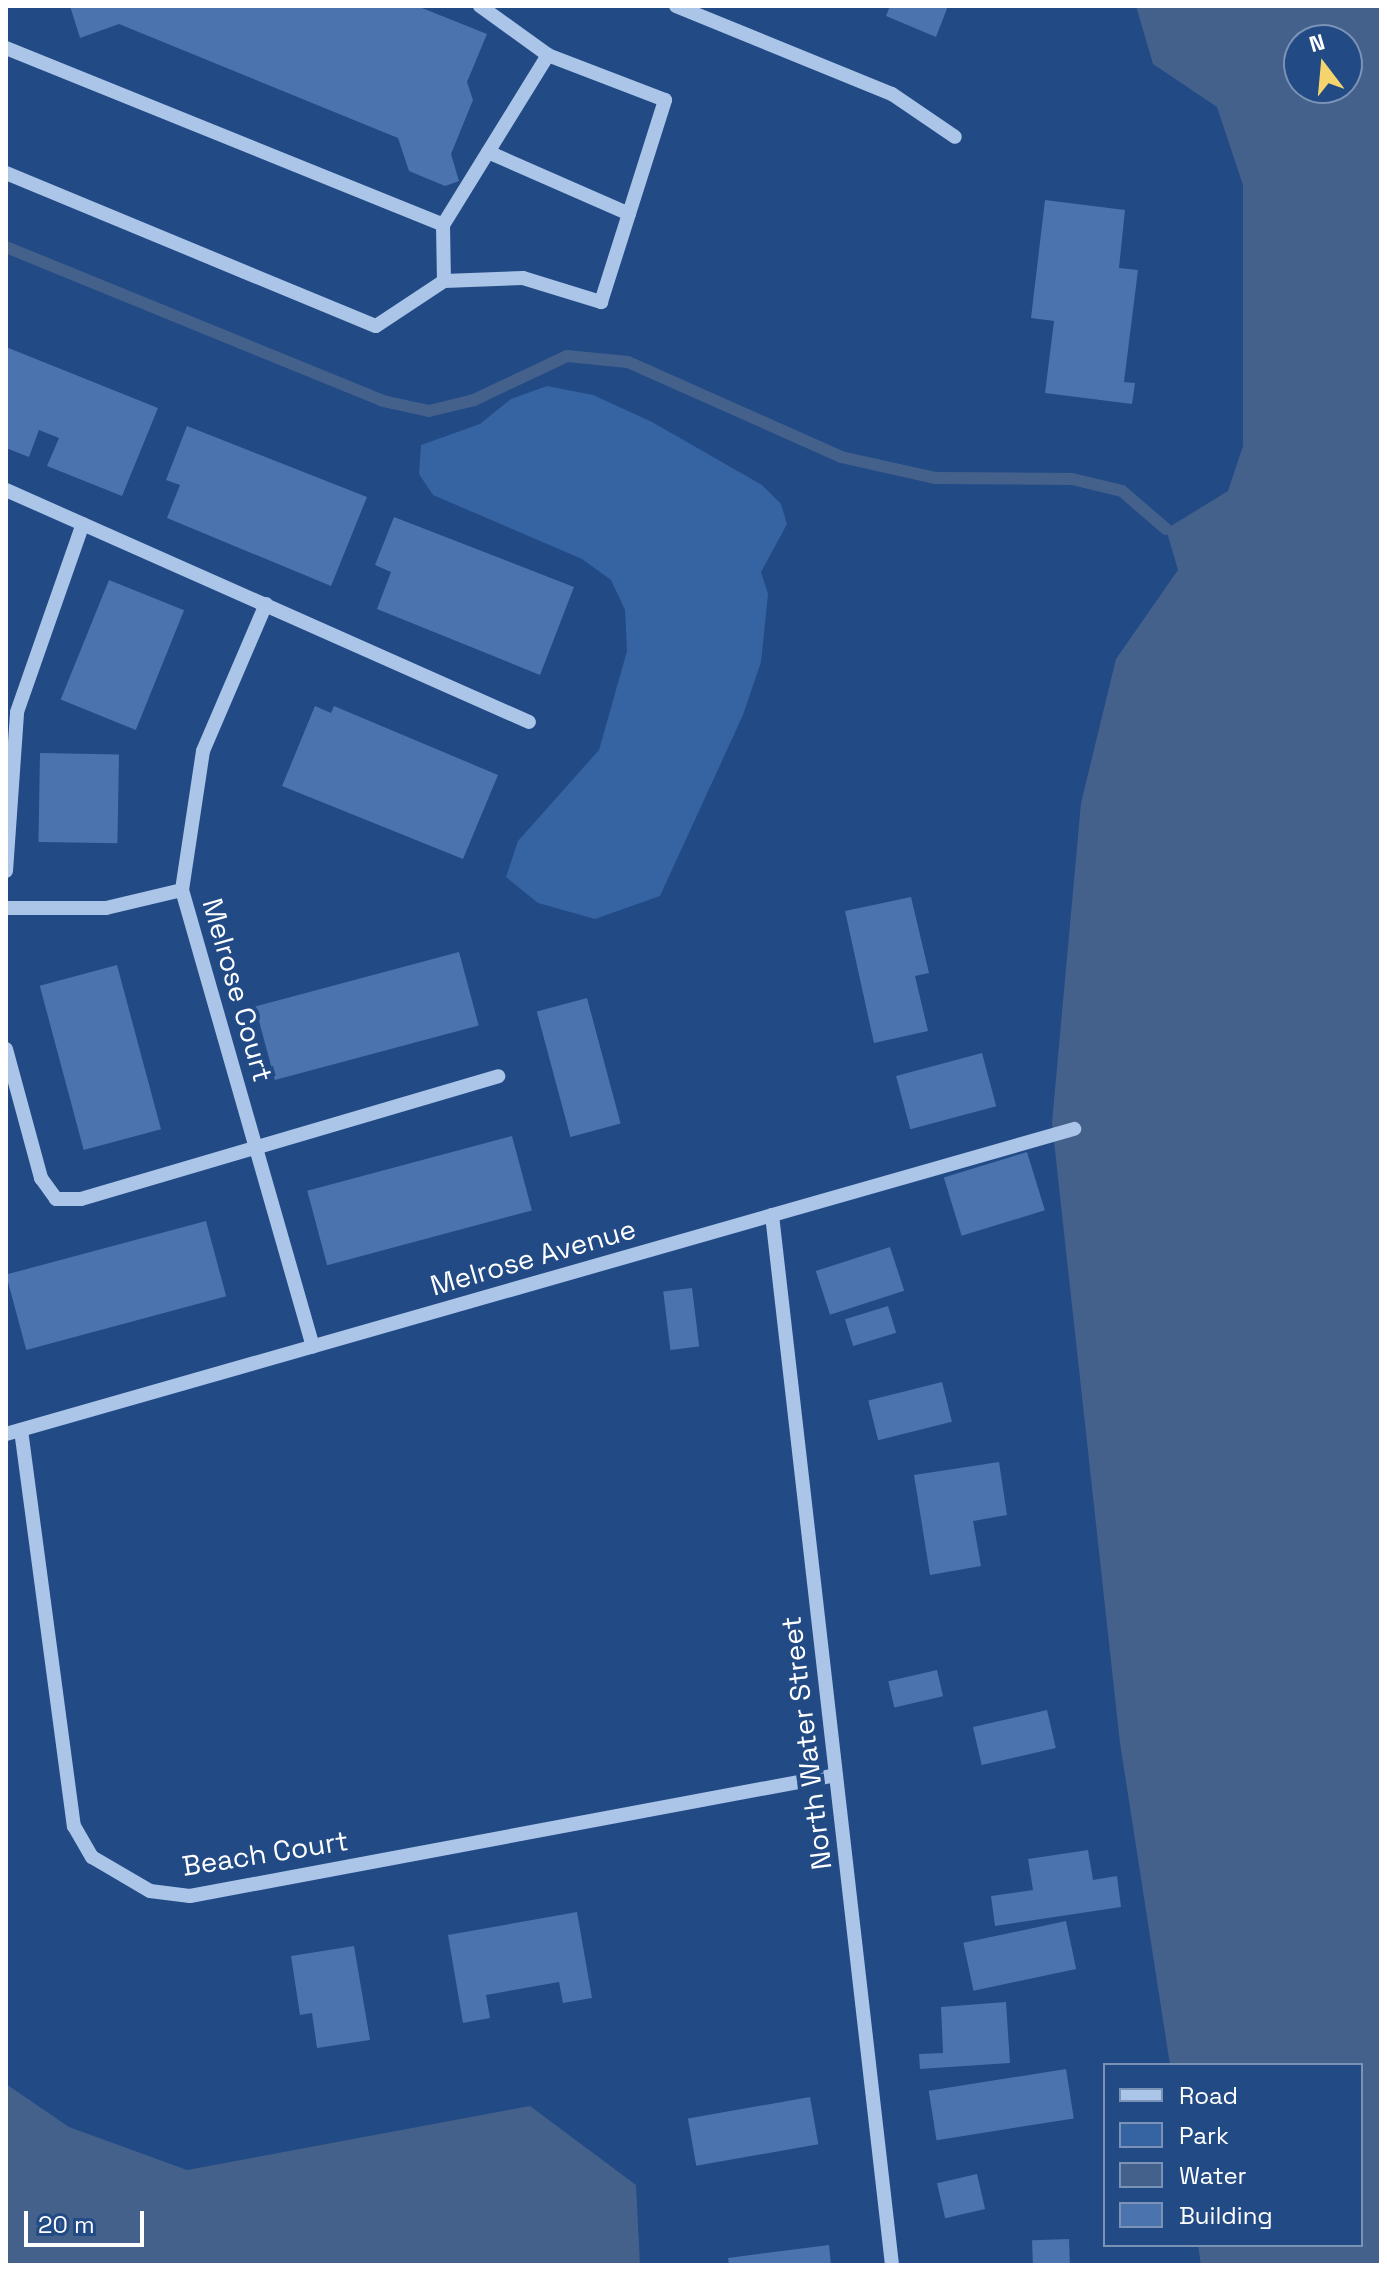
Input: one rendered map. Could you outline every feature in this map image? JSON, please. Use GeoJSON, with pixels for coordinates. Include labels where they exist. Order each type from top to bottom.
{"type":"FeatureCollection","features":[{"type":"Feature","properties":{"kind":"street"},"geometry":{"type":"LineString","coordinates":[[6,173],[376,326],[444,281],[523,278],[601,302],[665,100],[548,55],[480,6]]}},
{"type":"Feature","properties":{"kind":"street"},"geometry":{"type":"LineString","coordinates":[[676,6],[892,94],[955,137]]}},
{"type":"Feature","properties":{"kind":"street"},"geometry":{"type":"LineString","coordinates":[[6,48],[443,225]]}},
{"type":"Feature","properties":{"kind":"street"},"geometry":{"type":"LineString","coordinates":[[444,281],[443,225],[548,55]]}},
{"type":"Feature","properties":{"kind":"street"},"geometry":{"type":"LineString","coordinates":[[488,152],[629,214]]}},
{"type":"Feature","properties":{"kind":"street"},"geometry":{"type":"LineString","coordinates":[[6,490],[529,722]]}},
{"type":"Feature","properties":{"kind":"street"},"geometry":{"type":"LineString","coordinates":[[6,871],[17,712],[83,524]]}},
{"type":"Feature","properties":{"kind":"street","name":"Melrose Court"},"geometry":{"type":"LineString","coordinates":[[266,604],[203,751],[182,890],[313,1347]]}},
{"type":"Feature","properties":{"kind":"street"},"geometry":{"type":"LineString","coordinates":[[6,908],[106,908],[182,890]]}},
{"type":"Feature","properties":{"kind":"street"},"geometry":{"type":"LineString","coordinates":[[6,1049],[41,1178],[56,1199],[81,1199],[498,1076]]}},
{"type":"Feature","properties":{"kind":"street","name":"Melrose Avenue"},"geometry":{"type":"LineString","coordinates":[[6,1434],[1074,1129]]}},
{"type":"Feature","properties":{"kind":"street","name":"North Water Street"},"geometry":{"type":"LineString","coordinates":[[772,1215],[892,2265]]}},
{"type":"Feature","properties":{"kind":"street","name":"Beach Court"},"geometry":{"type":"LineString","coordinates":[[21,1430],[74,1826],[92,1857],[150,1891],[190,1896],[836,1775]]}},
{"type":"Feature","properties":{"kind":"green space"},"geometry":{"type":"Polygon","coordinates":[[[547,386],[593,395],[652,422],[762,485],[781,504],[787,524],[761,572],[768,594],[761,662],[743,715],[660,896],[595,919],[538,903],[506,877],[518,841],[599,750],[627,651],[625,610],[611,580],[582,559],[433,495],[419,474],[421,445],[480,424],[511,399],[547,386]]]}},
{"type":"Feature","properties":{"kind":"water"},"geometry":{"type":"Polygon","coordinates":[[[1136,6],[1381,6],[1381,2265],[1201,2265],[1198,2247],[1363,2247],[1363,2063],[1170,2063],[1120,1743],[1052,1123],[1081,803],[1116,659],[1178,570],[1166,529],[1228,491],[1243,446],[1243,185],[1217,107],[1153,64],[1136,6]]]}},
{"type":"Feature","properties":{"kind":"water"},"geometry":{"type":"Polygon","coordinates":[[[6,2084],[69,2127],[187,2170],[530,2106],[636,2185],[640,2265],[6,2265],[6,2084]]]}},
{"type":"Feature","properties":{"kind":"building"},"geometry":{"type":"Polygon","coordinates":[[[70,6],[417,6],[487,34],[467,82],[473,100],[451,154],[459,181],[445,186],[409,171],[398,138],[119,24],[80,38],[70,6]]]}},
{"type":"Feature","properties":{"kind":"building"},"geometry":{"type":"Polygon","coordinates":[[[890,6],[948,6],[936,37],[886,16],[890,6]]]}},
{"type":"Feature","properties":{"kind":"building"},"geometry":{"type":"Polygon","coordinates":[[[1045,200],[1125,210],[1119,268],[1138,270],[1124,382],[1135,383],[1132,404],[1045,393],[1054,321],[1031,318],[1045,200]]]}},
{"type":"Feature","properties":{"kind":"building"},"geometry":{"type":"Polygon","coordinates":[[[6,347],[158,408],[122,496],[47,466],[59,438],[39,430],[29,457],[6,448],[6,347]]]}},
{"type":"Feature","properties":{"kind":"building"},"geometry":{"type":"Polygon","coordinates":[[[187,426],[367,497],[331,586],[167,518],[180,485],[166,480],[187,426]]]}},
{"type":"Feature","properties":{"kind":"building"},"geometry":{"type":"Polygon","coordinates":[[[394,517],[574,587],[540,675],[377,609],[391,572],[375,565],[394,517]]]}},
{"type":"Feature","properties":{"kind":"building"},"geometry":{"type":"Polygon","coordinates":[[[109,580],[184,610],[136,730],[61,700],[109,580]]]}},
{"type":"Feature","properties":{"kind":"building"},"geometry":{"type":"Polygon","coordinates":[[[315,706],[331,713],[334,706],[498,775],[463,859],[282,786],[315,706]]]}},
{"type":"Feature","properties":{"kind":"building"},"geometry":{"type":"Polygon","coordinates":[[[40,753],[119,754],[117,843],[38,842],[40,753]]]}},
{"type":"Feature","properties":{"kind":"building"},"geometry":{"type":"Polygon","coordinates":[[[911,897],[929,973],[915,976],[928,1031],[874,1043],[845,911],[911,897]]]}},
{"type":"Feature","properties":{"kind":"building"},"geometry":{"type":"Polygon","coordinates":[[[459,952],[479,1025],[275,1080],[255,1007],[459,952]]]}},
{"type":"Feature","properties":{"kind":"building"},"geometry":{"type":"Polygon","coordinates":[[[117,965],[161,1129],[84,1150],[40,986],[117,965]]]}},
{"type":"Feature","properties":{"kind":"building"},"geometry":{"type":"Polygon","coordinates":[[[587,998],[621,1124],[570,1137],[537,1011],[587,998]]]}},
{"type":"Feature","properties":{"kind":"building"},"geometry":{"type":"Polygon","coordinates":[[[982,1053],[996,1106],[910,1129],[896,1076],[982,1053]]]}},
{"type":"Feature","properties":{"kind":"building"},"geometry":{"type":"Polygon","coordinates":[[[512,1136],[532,1210],[327,1265],[307,1191],[512,1136]]]}},
{"type":"Feature","properties":{"kind":"building"},"geometry":{"type":"Polygon","coordinates":[[[1027,1152],[1045,1210],[962,1236],[944,1177],[1027,1152]]]}},
{"type":"Feature","properties":{"kind":"building"},"geometry":{"type":"Polygon","coordinates":[[[206,1221],[226,1296],[26,1350],[6,1275],[206,1221]]]}},
{"type":"Feature","properties":{"kind":"building"},"geometry":{"type":"Polygon","coordinates":[[[890,1247],[904,1291],[830,1315],[816,1271],[890,1247]]]}},
{"type":"Feature","properties":{"kind":"building"},"geometry":{"type":"Polygon","coordinates":[[[692,1288],[699,1347],[670,1350],[663,1292],[692,1288]]]}},
{"type":"Feature","properties":{"kind":"building"},"geometry":{"type":"Polygon","coordinates":[[[888,1306],[896,1333],[853,1346],[845,1319],[888,1306]]]}},
{"type":"Feature","properties":{"kind":"building"},"geometry":{"type":"Polygon","coordinates":[[[942,1382],[952,1422],[878,1440],[868,1400],[942,1382]]]}},
{"type":"Feature","properties":{"kind":"building"},"geometry":{"type":"Polygon","coordinates":[[[999,1462],[1007,1515],[973,1521],[981,1566],[930,1575],[914,1475],[999,1462]]]}},
{"type":"Feature","properties":{"kind":"building"},"geometry":{"type":"Polygon","coordinates":[[[937,1670],[943,1696],[894,1708],[888,1681],[937,1670]]]}},
{"type":"Feature","properties":{"kind":"building"},"geometry":{"type":"Polygon","coordinates":[[[1047,1710],[1056,1748],[982,1765],[973,1727],[1047,1710]]]}},
{"type":"Feature","properties":{"kind":"building"},"geometry":{"type":"Polygon","coordinates":[[[1088,1850],[1093,1880],[1117,1876],[1121,1907],[995,1926],[991,1896],[1033,1890],[1028,1859],[1088,1850]]]}},
{"type":"Feature","properties":{"kind":"building"},"geometry":{"type":"Polygon","coordinates":[[[577,1912],[592,1998],[563,2003],[559,1982],[486,1995],[490,2018],[463,2023],[448,1935],[577,1912]]]}},
{"type":"Feature","properties":{"kind":"building"},"geometry":{"type":"Polygon","coordinates":[[[1066,1921],[1076,1969],[973,1991],[963,1943],[1066,1921]]]}},
{"type":"Feature","properties":{"kind":"building"},"geometry":{"type":"Polygon","coordinates":[[[354,1946],[370,2040],[317,2048],[312,2013],[300,2015],[291,1956],[354,1946]]]}},
{"type":"Feature","properties":{"kind":"building"},"geometry":{"type":"Polygon","coordinates":[[[1006,2002],[1010,2063],[920,2069],[919,2054],[943,2053],[941,2007],[1006,2002]]]}},
{"type":"Feature","properties":{"kind":"building"},"geometry":{"type":"Polygon","coordinates":[[[1066,2069],[1074,2118],[937,2140],[929,2091],[1066,2069]]]}},
{"type":"Feature","properties":{"kind":"building"},"geometry":{"type":"Polygon","coordinates":[[[810,2097],[818,2144],[696,2166],[688,2119],[810,2097]]]}},
{"type":"Feature","properties":{"kind":"building"},"geometry":{"type":"Polygon","coordinates":[[[977,2174],[985,2209],[945,2218],[937,2183],[977,2174]]]}},
{"type":"Feature","properties":{"kind":"building"},"geometry":{"type":"Polygon","coordinates":[[[1069,2239],[1070,2265],[1033,2265],[1032,2240],[1069,2239]]]}},
{"type":"Feature","properties":{"kind":"building"},"geometry":{"type":"Polygon","coordinates":[[[829,2245],[831,2265],[729,2265],[728,2258],[829,2245]]]}},
{"type":"Feature","properties":{"kind":"waterway"},"geometry":{"type":"LineString","coordinates":[[6,247],[383,401],[429,411],[474,400],[567,356],[628,362],[841,457],[935,478],[1072,479],[1122,491],[1166,529]]}}]}
